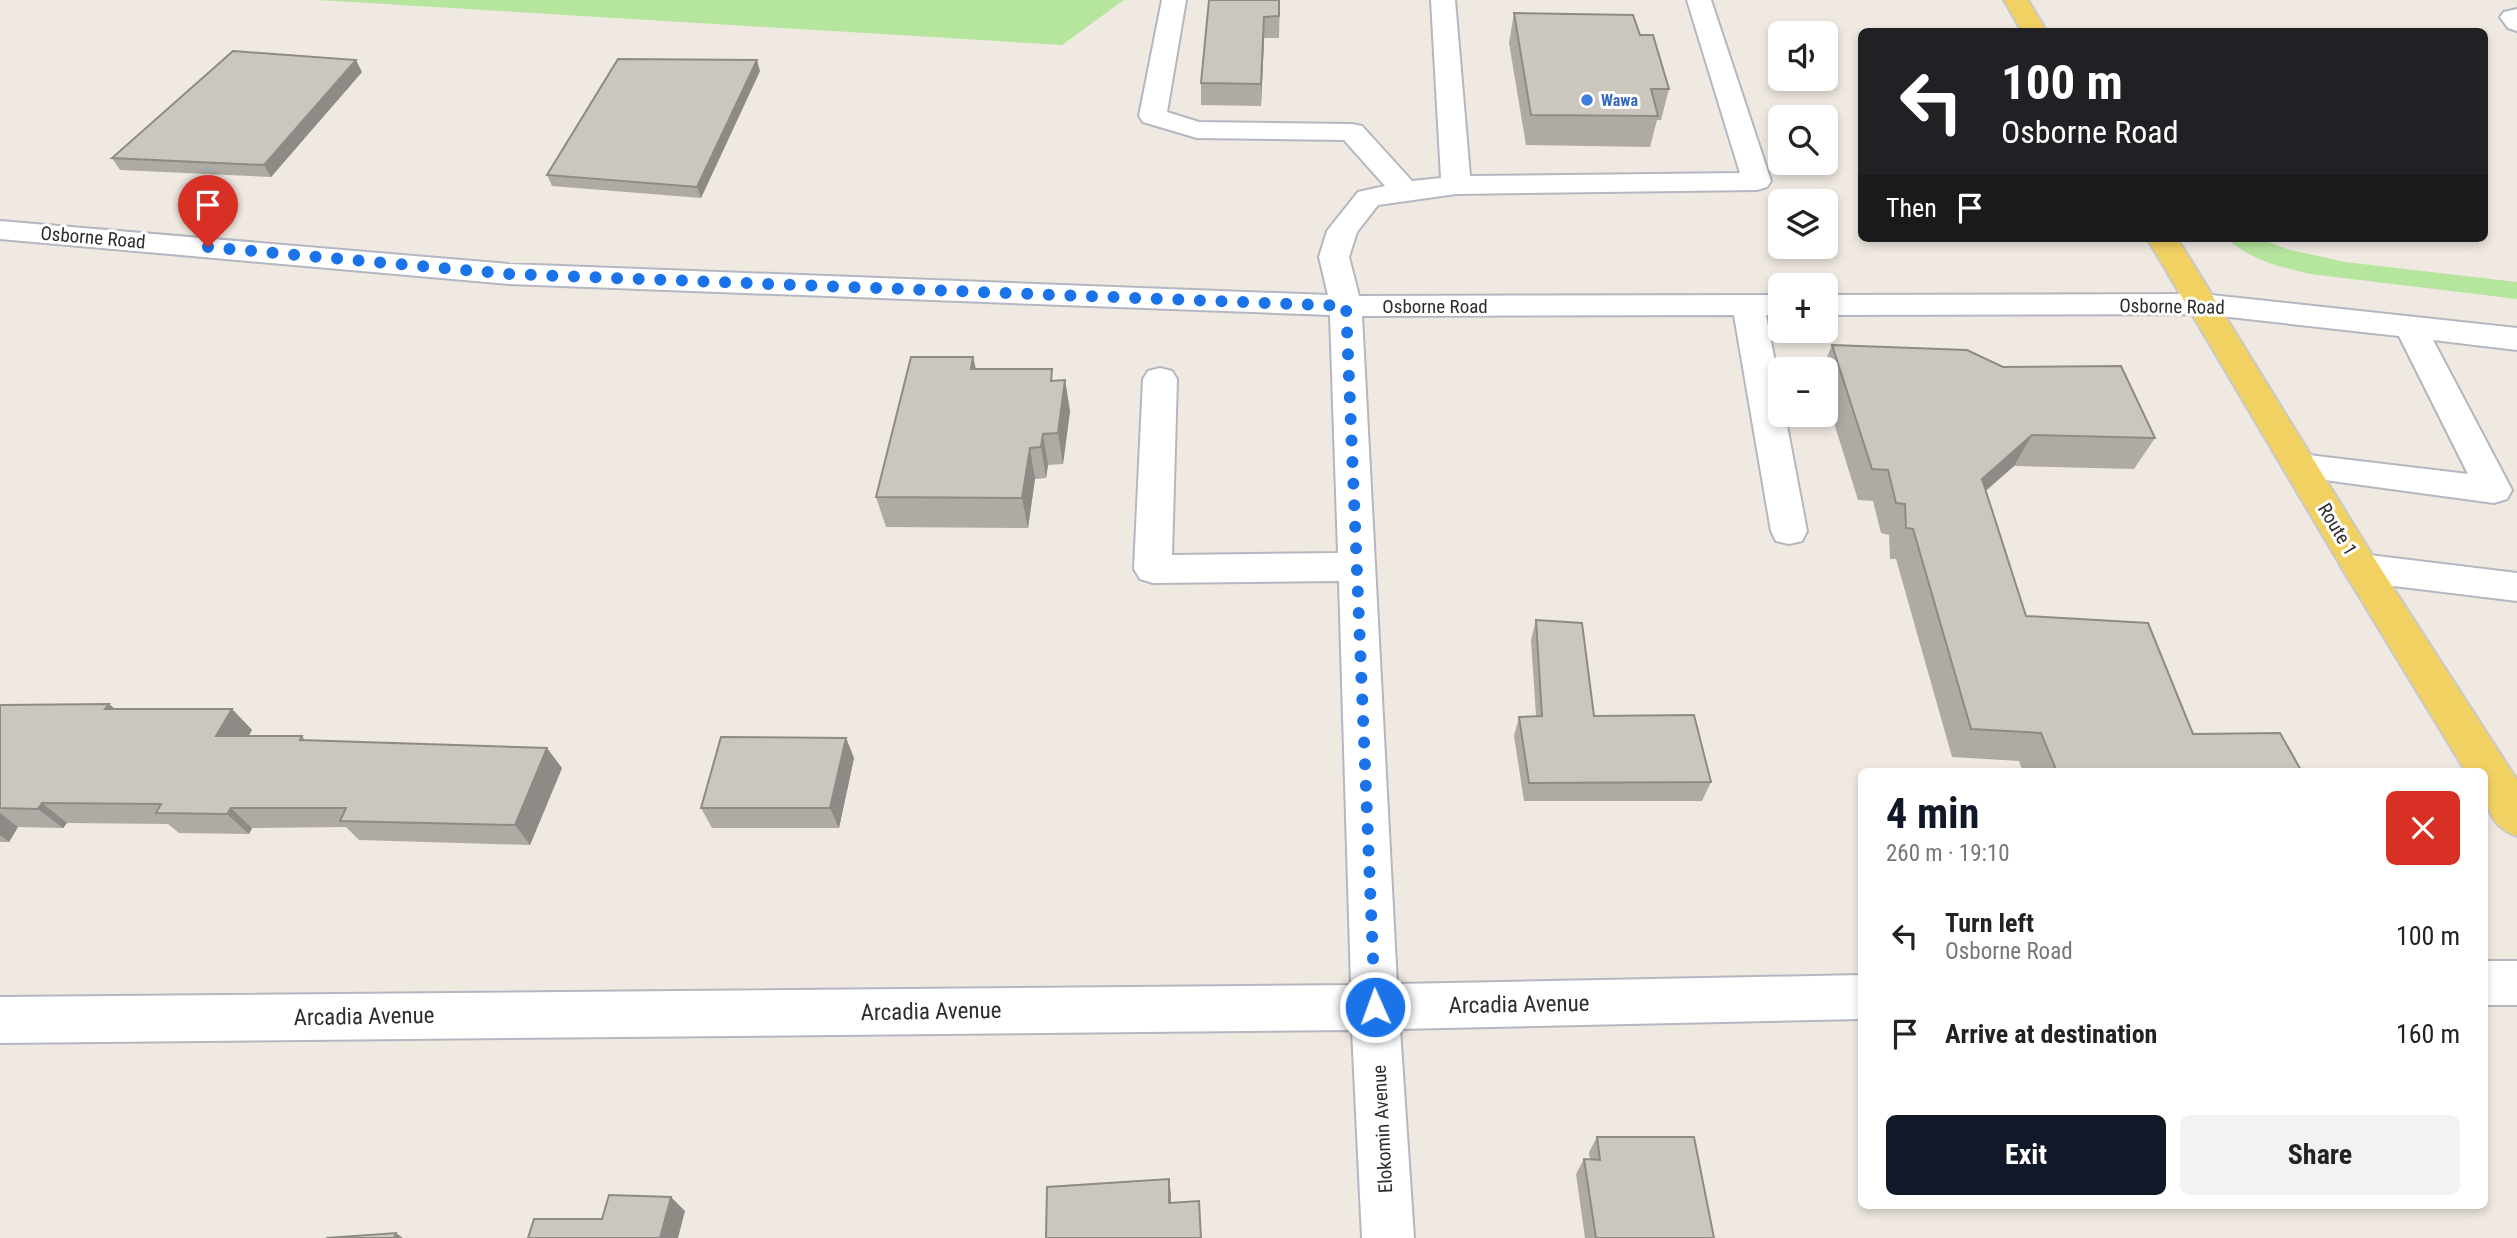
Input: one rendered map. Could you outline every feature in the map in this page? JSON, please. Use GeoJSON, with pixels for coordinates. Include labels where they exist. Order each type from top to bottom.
{"type":"FeatureCollection","features":[{"type":"Feature","properties":{"kind":"main road"},"geometry":{"type":"LineString","coordinates":[[2016,0],[2033,28]]}},
{"type":"Feature","properties":{"kind":"main road","name":"Route 1"},"geometry":{"type":"LineString","coordinates":[[2164,242],[2361,568],[2486,768]]}},
{"type":"Feature","properties":{"kind":"main road","name":"Route 1"},"geometry":{"type":"LineString","coordinates":[[2488,771],[2517,817]]}},
{"type":"Feature","properties":{"kind":"street"},"geometry":{"type":"LineString","coordinates":[[1174,0],[1153,116],[1197,130],[1352,132],[1405,190]]}},
{"type":"Feature","properties":{"kind":"street"},"geometry":{"type":"LineString","coordinates":[[1443,0],[1456,185]]}},
{"type":"Feature","properties":{"kind":"street","name":"Elokomin Avenue"},"geometry":{"type":"LineString","coordinates":[[1388,1238],[1375,1007],[1346,306],[1334,257],[1342,231],[1368,198],[1405,190],[1456,185],[1757,181],[1699,0]]}},
{"type":"Feature","properties":{"kind":"street"},"geometry":{"type":"LineString","coordinates":[[2517,17],[2512,17],[2517,23]]}},
{"type":"Feature","properties":{"kind":"street","name":"Osborne Road"},"geometry":{"type":"LineString","coordinates":[[0,230],[509,274],[1346,306],[1764,305]]}},
{"type":"Feature","properties":{"kind":"street","name":"Osborne Road"},"geometry":{"type":"LineString","coordinates":[[1838,305],[2202,304],[2517,339]]}},
{"type":"Feature","properties":{"kind":"street"},"geometry":{"type":"LineString","coordinates":[[1764,305],[1788,531]]}},
{"type":"Feature","properties":{"kind":"street"},"geometry":{"type":"LineString","coordinates":[[2300,466],[2494,490],[2410,327]]}},
{"type":"Feature","properties":{"kind":"street"},"geometry":{"type":"LineString","coordinates":[[1160,379],[1153,569],[1357,567]]}},
{"type":"Feature","properties":{"kind":"street"},"geometry":{"type":"LineString","coordinates":[[2361,568],[2517,587]]}},
{"type":"Feature","properties":{"kind":"street"},"geometry":{"type":"LineString","coordinates":[[2488,984],[2517,983]]}},
{"type":"Feature","properties":{"kind":"street","name":"Arcadia Avenue"},"geometry":{"type":"LineString","coordinates":[[0,1020],[1375,1007],[1858,997]]}},
{"type":"Feature","properties":{"kind":"green space"},"geometry":{"type":"Polygon","coordinates":[[[318,0],[1124,0],[1062,45],[318,0]]]}},
{"type":"Feature","properties":{"kind":"green space"},"geometry":{"type":"Polygon","coordinates":[[[2230,242],[2269,242],[2286,249],[2345,262],[2517,282],[2517,299],[2310,274],[2255,257],[2230,242]]]}},
{"type":"Feature","properties":{"kind":"building"},"geometry":{"type":"Polygon","coordinates":[[[1209,0],[1279,0],[1279,16],[1264,17],[1261,84],[1201,83],[1209,0]]]}},
{"type":"Feature","properties":{"kind":"building","name":"Wawa"},"geometry":{"type":"Polygon","coordinates":[[[1514,13],[1633,15],[1640,35],[1653,35],[1669,89],[1651,89],[1658,116],[1531,115],[1514,13]]]}},
{"type":"Feature","properties":{"kind":"building"},"geometry":{"type":"Polygon","coordinates":[[[233,51],[356,60],[264,165],[112,158],[233,51]]]}},
{"type":"Feature","properties":{"kind":"building"},"geometry":{"type":"Polygon","coordinates":[[[618,59],[757,60],[697,187],[547,175],[618,59]]]}},
{"type":"Feature","properties":{"kind":"building"},"geometry":{"type":"Polygon","coordinates":[[[1832,345],[1967,350],[2003,367],[2121,366],[2155,438],[2032,435],[1982,479],[2026,616],[2148,623],[2193,734],[2280,733],[2300,768],[2055,768],[2041,733],[1971,729],[1913,529],[1906,528],[1905,504],[1896,503],[1888,470],[1872,469],[1832,345]]]}},
{"type":"Feature","properties":{"kind":"building"},"geometry":{"type":"Polygon","coordinates":[[[911,357],[973,357],[971,369],[1052,369],[1051,381],[1065,380],[1058,433],[1043,434],[1041,447],[1030,448],[1022,498],[876,497],[911,357]]]}},
{"type":"Feature","properties":{"kind":"building"},"geometry":{"type":"Polygon","coordinates":[[[1536,620],[1582,623],[1594,716],[1694,715],[1711,782],[1529,783],[1519,717],[1542,716],[1536,620]]]}},
{"type":"Feature","properties":{"kind":"building"},"geometry":{"type":"Polygon","coordinates":[[[109,704],[105,709],[232,709],[216,736],[302,736],[300,740],[547,748],[515,825],[340,821],[346,808],[231,808],[227,814],[156,813],[161,804],[42,803],[38,809],[0,808],[0,705],[109,704]]]}},
{"type":"Feature","properties":{"kind":"building"},"geometry":{"type":"Polygon","coordinates":[[[721,737],[846,738],[830,808],[701,808],[721,737]]]}},
{"type":"Feature","properties":{"kind":"building"},"geometry":{"type":"Polygon","coordinates":[[[1597,1137],[1694,1137],[1714,1238],[1596,1238],[1584,1159],[1600,1160],[1597,1137]]]}},
{"type":"Feature","properties":{"kind":"building"},"geometry":{"type":"Polygon","coordinates":[[[1169,1179],[1169,1203],[1199,1201],[1201,1238],[1046,1238],[1047,1187],[1169,1179]]]}},
{"type":"Feature","properties":{"kind":"building"},"geometry":{"type":"Polygon","coordinates":[[[609,1195],[671,1197],[660,1238],[528,1238],[534,1219],[602,1219],[609,1195]]]}},
{"type":"Feature","properties":{"kind":"building"},"geometry":{"type":"Polygon","coordinates":[[[396,1233],[394,1238],[326,1238],[396,1233]]]}},
{"type":"Feature","properties":{"kind":"place","name":"Wawa"},"geometry":{"type":"Point","coordinates":[1587,100]}},
{"type":"Feature","properties":{"kind":"route"},"geometry":{"type":"LineString","coordinates":[[208,247],[509,274],[1346,306],[1375,1007]]}}]}
